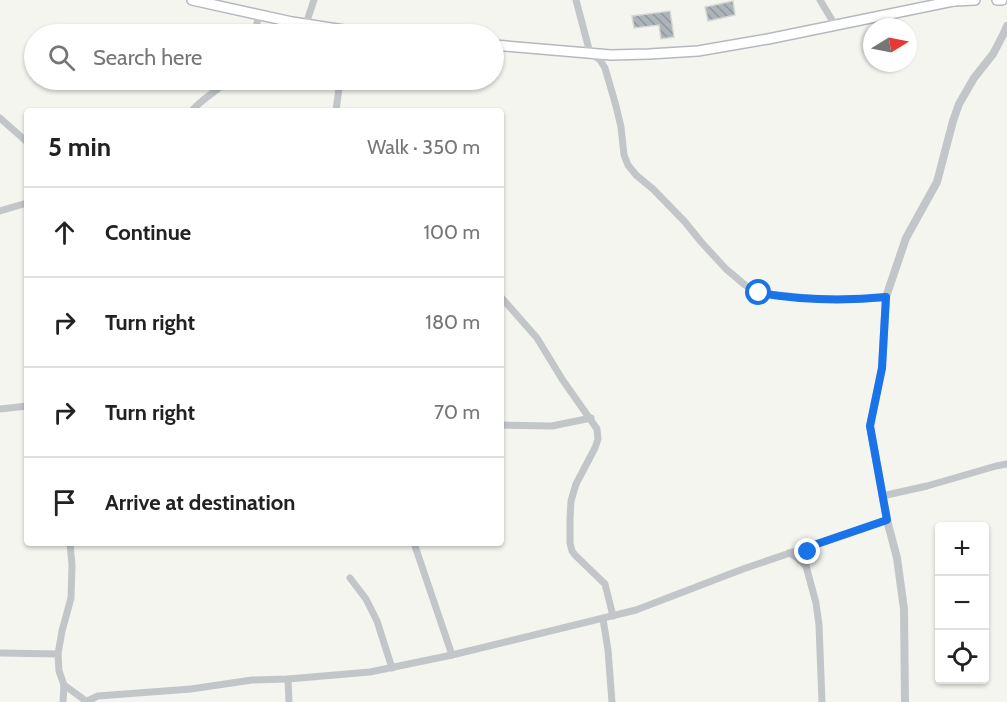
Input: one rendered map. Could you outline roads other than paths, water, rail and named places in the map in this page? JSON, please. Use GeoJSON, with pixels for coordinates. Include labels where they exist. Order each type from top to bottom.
{"type":"FeatureCollection","features":[{"type":"Feature","properties":{"kind":"main road"},"geometry":{"type":"LineString","coordinates":[[192,0],[259,16],[306,24]]}},
{"type":"Feature","properties":{"kind":"main road"},"geometry":{"type":"LineString","coordinates":[[504,46],[611,55],[698,51],[956,1],[975,0]]}},
{"type":"Feature","properties":{"kind":"main road"},"geometry":{"type":"LineString","coordinates":[[997,0],[1005,0]]}},
{"type":"Feature","properties":{"kind":"street"},"geometry":{"type":"LineString","coordinates":[[306,24],[314,0]]}},
{"type":"Feature","properties":{"kind":"street"},"geometry":{"type":"LineString","coordinates":[[576,0],[590,53],[600,60],[605,68],[628,165],[685,222],[726,269],[745,285],[759,293],[770,295],[818,299],[886,297]]}},
{"type":"Feature","properties":{"kind":"street"},"geometry":{"type":"LineString","coordinates":[[820,0],[835,25]]}},
{"type":"Feature","properties":{"kind":"street"},"geometry":{"type":"LineString","coordinates":[[257,24],[259,16]]}},
{"type":"Feature","properties":{"kind":"street"},"geometry":{"type":"LineString","coordinates":[[905,702],[903,609],[897,558],[882,496],[870,426],[882,368],[886,297],[906,238],[937,183],[959,104],[974,78],[993,54],[1007,26]]}},
{"type":"Feature","properties":{"kind":"street"},"geometry":{"type":"LineString","coordinates":[[194,108],[199,102],[219,90]]}},
{"type":"Feature","properties":{"kind":"street"},"geometry":{"type":"LineString","coordinates":[[336,108],[339,90]]}},
{"type":"Feature","properties":{"kind":"street"},"geometry":{"type":"LineString","coordinates":[[0,118],[24,139]]}},
{"type":"Feature","properties":{"kind":"street"},"geometry":{"type":"LineString","coordinates":[[0,211],[24,204]]}},
{"type":"Feature","properties":{"kind":"street"},"geometry":{"type":"LineString","coordinates":[[504,300],[537,338],[597,429],[598,439],[595,448],[576,484],[571,501],[570,543],[575,555],[605,584],[613,616]]}},
{"type":"Feature","properties":{"kind":"street"},"geometry":{"type":"LineString","coordinates":[[0,409],[24,406]]}},
{"type":"Feature","properties":{"kind":"street"},"geometry":{"type":"LineString","coordinates":[[504,425],[552,426],[591,418]]}},
{"type":"Feature","properties":{"kind":"street"},"geometry":{"type":"LineString","coordinates":[[882,496],[1007,464]]}},
{"type":"Feature","properties":{"kind":"street"},"geometry":{"type":"LineString","coordinates":[[64,686],[86,702],[98,696],[191,689],[252,680],[288,680],[392,668],[636,610],[743,569],[887,520]]}},
{"type":"Feature","properties":{"kind":"street"},"geometry":{"type":"LineString","coordinates":[[63,702],[64,686],[59,671],[58,654],[71,598],[72,565],[69,546]]}},
{"type":"Feature","properties":{"kind":"street"},"geometry":{"type":"LineString","coordinates":[[415,546],[452,655]]}},
{"type":"Feature","properties":{"kind":"street"},"geometry":{"type":"LineString","coordinates":[[811,546],[806,558],[806,566],[816,603],[819,625],[822,702]]}},
{"type":"Feature","properties":{"kind":"street"},"geometry":{"type":"LineString","coordinates":[[789,553],[806,566]]}},
{"type":"Feature","properties":{"kind":"street"},"geometry":{"type":"LineString","coordinates":[[350,578],[366,599],[392,668]]}},
{"type":"Feature","properties":{"kind":"street"},"geometry":{"type":"LineString","coordinates":[[603,619],[612,702]]}},
{"type":"Feature","properties":{"kind":"street"},"geometry":{"type":"LineString","coordinates":[[0,653],[58,654]]}},
{"type":"Feature","properties":{"kind":"street"},"geometry":{"type":"LineString","coordinates":[[288,680],[290,702]]}}]}
